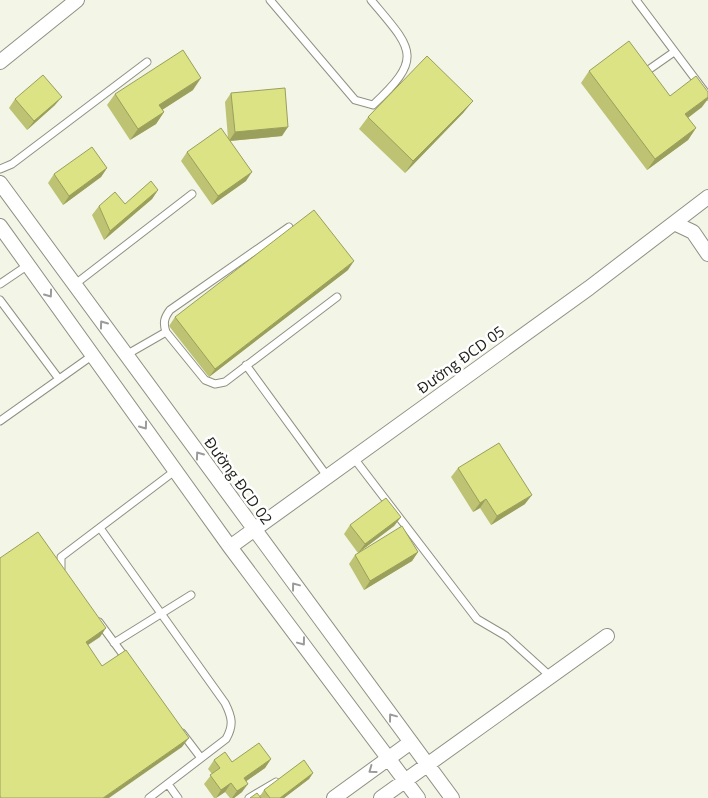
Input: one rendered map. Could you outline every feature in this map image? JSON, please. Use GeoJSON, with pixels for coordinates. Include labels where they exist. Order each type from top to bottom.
{"type":"FeatureCollection","features":[{"type":"Feature","properties":{"kind":"street"},"geometry":{"type":"LineString","coordinates":[[0,62],[78,0]]}},
{"type":"Feature","properties":{"kind":"street","name":"Đường ĐCD 02"},"geometry":{"type":"LineString","coordinates":[[0,183],[452,798]]}},
{"type":"Feature","properties":{"kind":"street","name":"Đường ĐCD 05"},"geometry":{"type":"LineString","coordinates":[[230,546],[708,197]]}},
{"type":"Feature","properties":{"kind":"street"},"geometry":{"type":"LineString","coordinates":[[674,223],[693,232],[708,254]]}},
{"type":"Feature","properties":{"kind":"street"},"geometry":{"type":"LineString","coordinates":[[0,226],[230,546],[418,798]]}},
{"type":"Feature","properties":{"kind":"street"},"geometry":{"type":"LineString","coordinates":[[381,798],[607,636]]}},
{"type":"Feature","properties":{"kind":"street"},"geometry":{"type":"LineString","coordinates":[[334,798],[410,742]]}},
{"type":"Feature","properties":{"kind":"lane"},"geometry":{"type":"LineString","coordinates":[[270,0],[355,100],[373,105],[397,83],[407,62],[407,48],[402,36],[371,0]]}},
{"type":"Feature","properties":{"kind":"lane"},"geometry":{"type":"LineString","coordinates":[[636,0],[708,96]]}},
{"type":"Feature","properties":{"kind":"lane"},"geometry":{"type":"LineString","coordinates":[[635,79],[674,52]]}},
{"type":"Feature","properties":{"kind":"lane"},"geometry":{"type":"LineString","coordinates":[[0,169],[12,164],[147,62]]}},
{"type":"Feature","properties":{"kind":"lane"},"geometry":{"type":"LineString","coordinates":[[74,285],[192,194]]}},
{"type":"Feature","properties":{"kind":"lane"},"geometry":{"type":"LineString","coordinates":[[289,227],[170,310],[165,316],[163,324],[166,332],[205,380],[215,384],[225,382],[337,297]]}},
{"type":"Feature","properties":{"kind":"lane"},"geometry":{"type":"LineString","coordinates":[[0,284],[28,266]]}},
{"type":"Feature","properties":{"kind":"lane"},"geometry":{"type":"LineString","coordinates":[[0,300],[59,379]]}},
{"type":"Feature","properties":{"kind":"lane"},"geometry":{"type":"LineString","coordinates":[[126,355],[166,332]]}},
{"type":"Feature","properties":{"kind":"lane"},"geometry":{"type":"LineString","coordinates":[[0,421],[93,355]]}},
{"type":"Feature","properties":{"kind":"lane"},"geometry":{"type":"LineString","coordinates":[[246,365],[327,476]]}},
{"type":"Feature","properties":{"kind":"lane"},"geometry":{"type":"LineString","coordinates":[[353,457],[477,619],[506,636],[550,676]]}},
{"type":"Feature","properties":{"kind":"lane"},"geometry":{"type":"LineString","coordinates":[[65,575],[60,567],[61,557],[176,470]]}},
{"type":"Feature","properties":{"kind":"lane"},"geometry":{"type":"LineString","coordinates":[[100,528],[232,716],[232,729],[226,739],[149,798]]}},
{"type":"Feature","properties":{"kind":"lane"},"geometry":{"type":"LineString","coordinates":[[114,643],[191,595]]}},
{"type":"Feature","properties":{"kind":"lane"},"geometry":{"type":"LineString","coordinates":[[92,613],[132,666]]}},
{"type":"Feature","properties":{"kind":"lane"},"geometry":{"type":"LineString","coordinates":[[178,728],[201,758]]}},
{"type":"Feature","properties":{"kind":"lane"},"geometry":{"type":"LineString","coordinates":[[249,798],[276,782]]}},
{"type":"Feature","properties":{"kind":"lane"},"geometry":{"type":"LineString","coordinates":[[168,784],[178,798]]}},
{"type":"Feature","properties":{"kind":"building"},"geometry":{"type":"Polygon","coordinates":[[[629,41],[670,96],[696,76],[708,92],[708,97],[685,114],[696,128],[655,159],[589,71],[629,41]]]}},
{"type":"Feature","properties":{"kind":"building"},"geometry":{"type":"Polygon","coordinates":[[[183,50],[201,78],[159,105],[164,112],[138,129],[115,94],[183,50]]]}},
{"type":"Feature","properties":{"kind":"building"},"geometry":{"type":"Polygon","coordinates":[[[427,56],[473,101],[413,161],[368,117],[427,56]]]}},
{"type":"Feature","properties":{"kind":"building"},"geometry":{"type":"Polygon","coordinates":[[[43,75],[62,97],[34,121],[15,99],[43,75]]]}},
{"type":"Feature","properties":{"kind":"building"},"geometry":{"type":"Polygon","coordinates":[[[285,88],[288,127],[235,132],[231,93],[285,88]]]}},
{"type":"Feature","properties":{"kind":"building"},"geometry":{"type":"Polygon","coordinates":[[[221,128],[252,172],[218,196],[187,152],[221,128]]]}},
{"type":"Feature","properties":{"kind":"building"},"geometry":{"type":"Polygon","coordinates":[[[92,147],[107,168],[69,196],[54,174],[92,147]]]}},
{"type":"Feature","properties":{"kind":"building"},"geometry":{"type":"Polygon","coordinates":[[[151,181],[158,190],[110,231],[99,206],[115,192],[125,204],[151,181]]]}},
{"type":"Feature","properties":{"kind":"building"},"geometry":{"type":"Polygon","coordinates":[[[314,210],[354,261],[215,369],[175,317],[314,210]]]}},
{"type":"Feature","properties":{"kind":"building"},"geometry":{"type":"Polygon","coordinates":[[[499,443],[532,495],[497,516],[486,499],[480,503],[458,468],[499,443]]]}},
{"type":"Feature","properties":{"kind":"building"},"geometry":{"type":"Polygon","coordinates":[[[386,498],[401,517],[365,544],[350,525],[386,498]]]}},
{"type":"Feature","properties":{"kind":"building"},"geometry":{"type":"Polygon","coordinates":[[[402,526],[418,552],[370,581],[355,555],[402,526]]]}},
{"type":"Feature","properties":{"kind":"building"},"geometry":{"type":"Polygon","coordinates":[[[38,532],[106,628],[86,642],[102,666],[126,650],[189,738],[103,798],[1,798],[0,796],[0,558],[38,532]]]}},
{"type":"Feature","properties":{"kind":"building"},"geometry":{"type":"Polygon","coordinates":[[[259,743],[271,759],[244,778],[248,784],[237,791],[231,783],[221,790],[210,775],[220,768],[214,760],[225,752],[232,762],[259,743]]]}},
{"type":"Feature","properties":{"kind":"building"},"geometry":{"type":"Polygon","coordinates":[[[304,760],[313,773],[280,798],[270,798],[264,790],[304,760]]]}},
{"type":"Feature","properties":{"kind":"building"},"geometry":{"type":"Polygon","coordinates":[[[257,793],[261,798],[250,798],[257,793]]]}}]}
